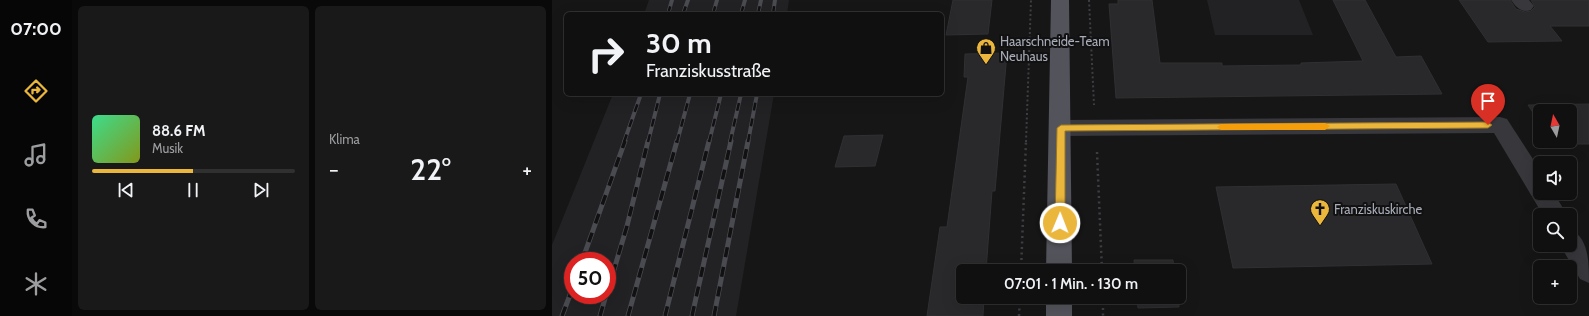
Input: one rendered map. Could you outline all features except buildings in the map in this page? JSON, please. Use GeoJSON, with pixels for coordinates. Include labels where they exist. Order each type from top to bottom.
{"type":"FeatureCollection","features":[{"type":"Feature","properties":{"kind":"main road"},"geometry":{"type":"LineString","coordinates":[[1060,0],[1060,264]]}},
{"type":"Feature","properties":{"kind":"main road"},"geometry":{"type":"LineString","coordinates":[[1059,304],[1059,316]]}},
{"type":"Feature","properties":{"kind":"street"},"geometry":{"type":"LineString","coordinates":[[1061,128],[1500,125],[1533,179]]}},
{"type":"Feature","properties":{"kind":"street"},"geometry":{"type":"LineString","coordinates":[[1577,251],[1589,271]]}},
{"type":"Feature","properties":{"kind":"path"},"geometry":{"type":"LineString","coordinates":[[1021,264],[1031,0]]}},
{"type":"Feature","properties":{"kind":"path"},"geometry":{"type":"LineString","coordinates":[[1019,316],[1020,304]]}},
{"type":"Feature","properties":{"kind":"path"},"geometry":{"type":"LineString","coordinates":[[1103,304],[1103,316]]}},
{"type":"Feature","properties":{"kind":"shaded area"},"geometry":{"type":"Polygon","coordinates":[[[649,0],[789,0],[787,12],[645,12],[649,0]]]}},
{"type":"Feature","properties":{"kind":"shaded area"},"geometry":{"type":"Polygon","coordinates":[[[1207,0],[1299,0],[1313,35],[1215,35],[1207,0]]]}},
{"type":"Feature","properties":{"kind":"shaded area"},"geometry":{"type":"Polygon","coordinates":[[[612,96],[774,96],[736,316],[552,316],[552,245],[612,96]]]}},
{"type":"Feature","properties":{"kind":"railway"},"geometry":{"type":"LineString","coordinates":[[669,12],[672,0]]}},
{"type":"Feature","properties":{"kind":"railway"},"geometry":{"type":"LineString","coordinates":[[684,12],[688,0]]}},
{"type":"Feature","properties":{"kind":"railway"},"geometry":{"type":"LineString","coordinates":[[714,12],[717,0]]}},
{"type":"Feature","properties":{"kind":"railway"},"geometry":{"type":"LineString","coordinates":[[742,12],[745,0]]}},
{"type":"Feature","properties":{"kind":"railway"},"geometry":{"type":"LineString","coordinates":[[758,12],[761,0]]}},
{"type":"Feature","properties":{"kind":"railway"},"geometry":{"type":"LineString","coordinates":[[773,12],[775,0]]}},
{"type":"Feature","properties":{"kind":"railway"},"geometry":{"type":"LineString","coordinates":[[624,142],[640,96]]}},
{"type":"Feature","properties":{"kind":"railway"},"geometry":{"type":"LineString","coordinates":[[648,142],[660,96]]}},
{"type":"Feature","properties":{"kind":"railway"},"geometry":{"type":"LineString","coordinates":[[677,142],[689,96]]}},
{"type":"Feature","properties":{"kind":"railway"},"geometry":{"type":"LineString","coordinates":[[709,142],[720,96]]}},
{"type":"Feature","properties":{"kind":"railway"},"geometry":{"type":"LineString","coordinates":[[730,142],[741,96]]}},
{"type":"Feature","properties":{"kind":"railway"},"geometry":{"type":"LineString","coordinates":[[748,142],[757,96]]}},
{"type":"Feature","properties":{"kind":"railway"},"geometry":{"type":"LineString","coordinates":[[585,252],[625,141]]}},
{"type":"Feature","properties":{"kind":"railway"},"geometry":{"type":"LineString","coordinates":[[616,263],[627,226],[648,141]]}},
{"type":"Feature","properties":{"kind":"railway"},"geometry":{"type":"LineString","coordinates":[[628,316],[677,141]]}},
{"type":"Feature","properties":{"kind":"railway"},"geometry":{"type":"LineString","coordinates":[[665,316],[709,141]]}},
{"type":"Feature","properties":{"kind":"railway"},"geometry":{"type":"LineString","coordinates":[[692,316],[731,141]]}},
{"type":"Feature","properties":{"kind":"railway"},"geometry":{"type":"LineString","coordinates":[[714,316],[748,141]]}},
{"type":"Feature","properties":{"kind":"railway"},"geometry":{"type":"LineString","coordinates":[[562,316],[567,304]]}},
{"type":"Feature","properties":{"kind":"railway"},"geometry":{"type":"LineString","coordinates":[[600,316],[603,304]]}},
{"type":"Feature","properties":{"kind":"slow traffic"},"geometry":{"type":"LineString","coordinates":[[1221,127],[1325,126]]}},
{"type":"Feature","properties":{"kind":"place","name":"Haarschneide-Team Neuhaus"},"geometry":{"type":"Point","coordinates":[986,65]}},
{"type":"Feature","properties":{"kind":"place","name":"Franziskuskirche"},"geometry":{"type":"Point","coordinates":[1320,226]}},
{"type":"Feature","properties":{"kind":"route"},"geometry":{"type":"LineString","coordinates":[[1060,223],[1061,128],[1488,125]]}}]}
